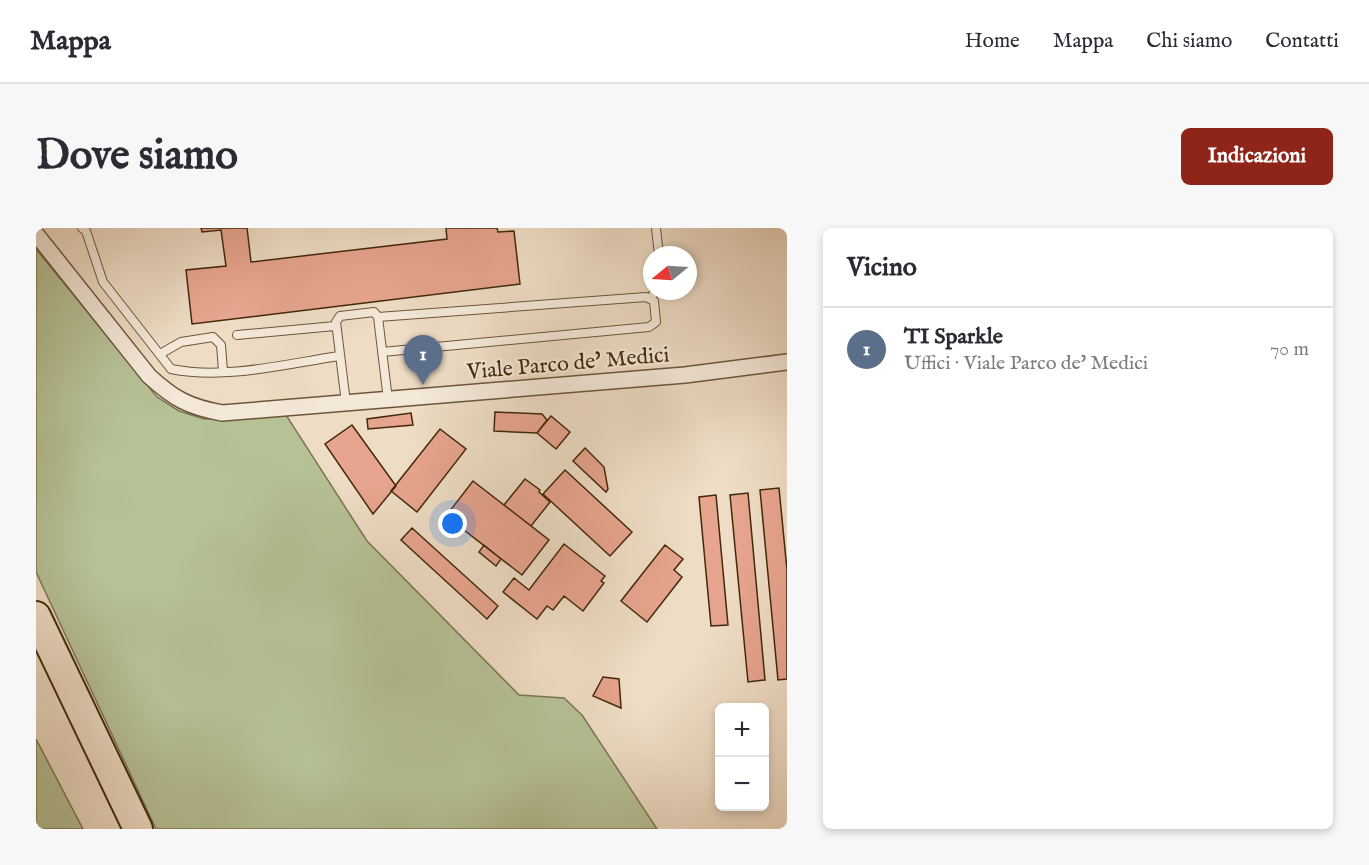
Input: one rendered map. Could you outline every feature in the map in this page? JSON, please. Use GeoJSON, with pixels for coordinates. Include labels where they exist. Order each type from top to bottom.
{"type":"FeatureCollection","features":[{"type":"Feature","properties":{"kind":"highway"},"geometry":{"type":"LineString","coordinates":[[36,615],[138,829]]}},
{"type":"Feature","properties":{"kind":"highway"},"geometry":{"type":"LineString","coordinates":[[36,659],[117,829]]}},
{"type":"Feature","properties":{"kind":"street","name":"Viale Parco de' Medici"},"geometry":{"type":"LineString","coordinates":[[36,234],[149,376],[166,393],[191,407],[222,413],[728,371],[787,362]]}},
{"type":"Feature","properties":{"kind":"lane"},"geometry":{"type":"LineString","coordinates":[[82,228],[86,231],[103,282],[171,369],[188,372],[224,371],[339,356]]}},
{"type":"Feature","properties":{"kind":"lane"},"geometry":{"type":"LineString","coordinates":[[656,228],[658,246]]}},
{"type":"Feature","properties":{"kind":"lane"},"geometry":{"type":"LineString","coordinates":[[378,317],[643,297]]}},
{"type":"Feature","properties":{"kind":"lane"},"geometry":{"type":"LineString","coordinates":[[382,352],[649,327],[656,322],[654,300]]}},
{"type":"Feature","properties":{"kind":"lane"},"geometry":{"type":"LineString","coordinates":[[346,403],[335,326],[340,316],[374,312],[378,317],[388,400]]}},
{"type":"Feature","properties":{"kind":"lane"},"geometry":{"type":"LineString","coordinates":[[237,335],[335,326]]}},
{"type":"Feature","properties":{"kind":"lane"},"geometry":{"type":"LineString","coordinates":[[160,354],[181,342],[213,338],[221,345],[224,371]]}},
{"type":"Feature","properties":{"kind":"green space"},"geometry":{"type":"Polygon","coordinates":[[[36,249],[157,397],[179,411],[204,419],[286,415],[367,541],[519,695],[564,698],[582,715],[657,829],[156,829],[36,572],[36,249]]]}},
{"type":"Feature","properties":{"kind":"green space"},"geometry":{"type":"Polygon","coordinates":[[[36,739],[83,829],[36,829],[36,739]]]}},
{"type":"Feature","properties":{"kind":"building"},"geometry":{"type":"Polygon","coordinates":[[[201,228],[247,228],[251,262],[447,239],[446,228],[497,228],[498,232],[514,231],[520,284],[192,324],[186,270],[226,266],[221,230],[202,232],[201,228]]]}},
{"type":"Feature","properties":{"kind":"building"},"geometry":{"type":"Polygon","coordinates":[[[495,412],[542,414],[547,420],[537,433],[494,431],[495,412]]]}},
{"type":"Feature","properties":{"kind":"building"},"geometry":{"type":"Polygon","coordinates":[[[411,413],[413,425],[368,429],[367,419],[411,413]]]}},
{"type":"Feature","properties":{"kind":"building"},"geometry":{"type":"Polygon","coordinates":[[[551,416],[570,432],[556,449],[537,433],[551,416]]]}},
{"type":"Feature","properties":{"kind":"building"},"geometry":{"type":"Polygon","coordinates":[[[352,425],[396,486],[373,514],[325,444],[352,425]]]}},
{"type":"Feature","properties":{"kind":"building"},"geometry":{"type":"Polygon","coordinates":[[[440,429],[466,449],[417,512],[391,491],[440,429]]]}},
{"type":"Feature","properties":{"kind":"building"},"geometry":{"type":"Polygon","coordinates":[[[585,448],[604,467],[608,489],[606,492],[573,461],[585,448]]]}},
{"type":"Feature","properties":{"kind":"building"},"geometry":{"type":"Polygon","coordinates":[[[565,470],[632,532],[610,556],[543,494],[565,470]]]}},
{"type":"Feature","properties":{"kind":"building"},"geometry":{"type":"Polygon","coordinates":[[[525,479],[540,490],[539,492],[550,502],[531,526],[504,505],[525,479]]]}},
{"type":"Feature","properties":{"kind":"building"},"geometry":{"type":"Polygon","coordinates":[[[473,481],[549,540],[522,575],[446,516],[473,481]]]}},
{"type":"Feature","properties":{"kind":"building"},"geometry":{"type":"Polygon","coordinates":[[[779,488],[787,570],[787,679],[778,680],[760,490],[779,488]]]}},
{"type":"Feature","properties":{"kind":"building"},"geometry":{"type":"Polygon","coordinates":[[[748,493],[765,680],[748,682],[730,495],[748,493]]]}},
{"type":"Feature","properties":{"kind":"building"},"geometry":{"type":"Polygon","coordinates":[[[716,495],[728,625],[711,626],[699,497],[716,495]]]}},
{"type":"Feature","properties":{"kind":"building"},"geometry":{"type":"Polygon","coordinates":[[[412,528],[498,606],[487,619],[401,540],[412,528]]]}},
{"type":"Feature","properties":{"kind":"building"},"geometry":{"type":"Polygon","coordinates":[[[564,544],[605,576],[601,581],[604,583],[583,611],[564,596],[553,610],[547,606],[537,619],[503,592],[514,578],[529,590],[564,544]]]}},
{"type":"Feature","properties":{"kind":"building"},"geometry":{"type":"Polygon","coordinates":[[[484,545],[501,559],[496,566],[479,552],[484,545]]]}},
{"type":"Feature","properties":{"kind":"building"},"geometry":{"type":"Polygon","coordinates":[[[665,545],[683,559],[674,570],[682,577],[647,622],[621,601],[665,545]]]}},
{"type":"Feature","properties":{"kind":"building"},"geometry":{"type":"Polygon","coordinates":[[[603,677],[619,679],[621,708],[593,696],[603,677]]]}},
{"type":"Feature","properties":{"kind":"place","name":"TI Sparkle"},"geometry":{"type":"Point","coordinates":[423,385]}}]}
